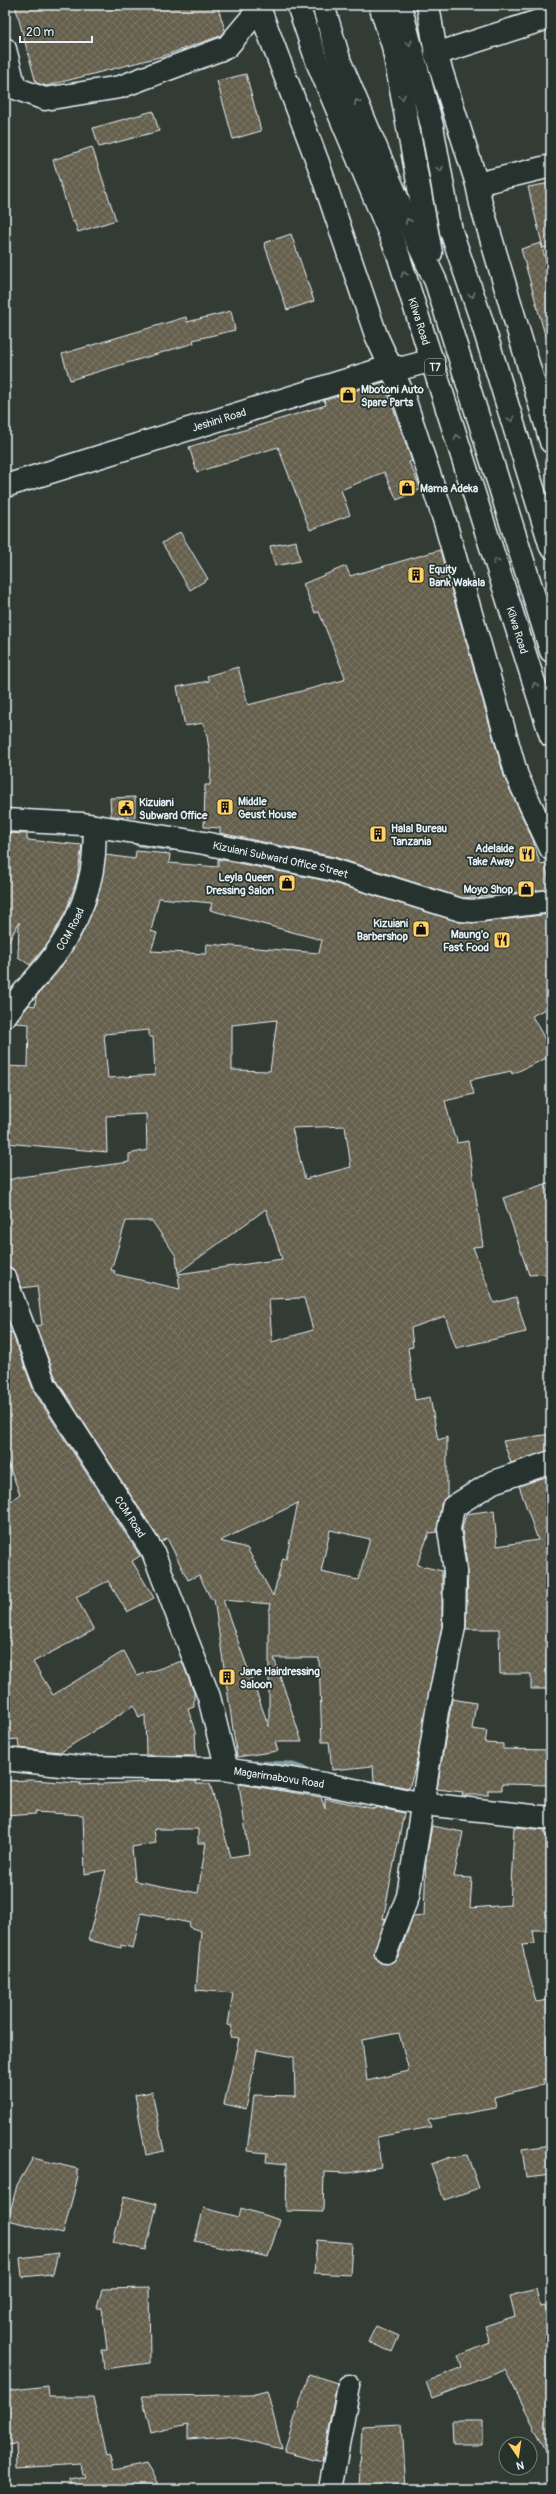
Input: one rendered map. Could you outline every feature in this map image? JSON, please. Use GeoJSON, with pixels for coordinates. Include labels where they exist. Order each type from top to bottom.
{"type":"FeatureCollection","features":[{"type":"Feature","properties":{"kind":"main road","name":"Kilwa Road"},"geometry":{"type":"LineString","coordinates":[[298,5],[321,72],[397,251],[433,360],[551,736]]}},
{"type":"Feature","properties":{"kind":"main road"},"geometry":{"type":"LineString","coordinates":[[323,5],[340,62],[401,207],[436,282]]}},
{"type":"Feature","properties":{"kind":"main road"},"geometry":{"type":"LineString","coordinates":[[380,5],[393,46],[436,282],[551,651]]}},
{"type":"Feature","properties":{"kind":"main road"},"geometry":{"type":"LineString","coordinates":[[400,5],[432,126],[451,231],[545,506],[551,547]]}},
{"type":"Feature","properties":{"kind":"main road"},"geometry":{"type":"LineString","coordinates":[[428,5],[436,54],[477,184],[481,204],[551,442]]}},
{"type":"Feature","properties":{"kind":"main road"},"geometry":{"type":"LineString","coordinates":[[5,49],[15,88],[45,99],[113,88],[227,47],[258,7]]}},
{"type":"Feature","properties":{"kind":"main road"},"geometry":{"type":"LineString","coordinates":[[258,7],[318,163],[376,335],[392,366],[445,522],[517,776],[551,849]]}},
{"type":"Feature","properties":{"kind":"main road"},"geometry":{"type":"LineString","coordinates":[[436,54],[551,17]]}},
{"type":"Feature","properties":{"kind":"main road"},"geometry":{"type":"LineString","coordinates":[[477,184],[551,166]]}},
{"type":"Feature","properties":{"kind":"main road","name":"Jeshini Road"},"geometry":{"type":"LineString","coordinates":[[5,486],[392,366],[404,368],[433,360]]}},
{"type":"Feature","properties":{"kind":"main road","name":"Kizuiani Subward Office Street"},"geometry":{"type":"LineString","coordinates":[[5,820],[94,826],[204,843],[330,870],[461,910],[473,911],[551,901]]}},
{"type":"Feature","properties":{"kind":"main road","name":"CCM Road"},"geometry":{"type":"LineString","coordinates":[[5,1016],[48,963],[74,927],[92,876],[94,826]]}},
{"type":"Feature","properties":{"kind":"main road","name":"CCM Road"},"geometry":{"type":"LineString","coordinates":[[5,1278],[45,1385],[153,1552],[209,1697],[226,1762],[224,1770]]}},
{"type":"Feature","properties":{"kind":"main road"},"geometry":{"type":"LineString","coordinates":[[386,1952],[408,1896],[424,1804],[437,1711],[454,1627],[455,1571],[449,1529],[453,1508],[493,1482],[551,1462]]}},
{"type":"Feature","properties":{"kind":"main road","name":"Magarimabovu Road"},"geometry":{"type":"LineString","coordinates":[[5,1759],[79,1766],[224,1770],[324,1784],[424,1804],[551,1818]]}},
{"type":"Feature","properties":{"kind":"main road"},"geometry":{"type":"LineString","coordinates":[[330,2489],[349,2386]]}},
{"type":"Feature","properties":{"kind":"building"},"geometry":{"type":"Polygon","coordinates":[[[15,5],[217,5],[225,30],[220,36],[163,56],[46,86],[36,83],[15,5]]]}},
{"type":"Feature","properties":{"kind":"building"},"geometry":{"type":"Polygon","coordinates":[[[246,74],[261,131],[233,139],[217,81],[246,74]]]}},
{"type":"Feature","properties":{"kind":"building"},"geometry":{"type":"Polygon","coordinates":[[[153,111],[159,131],[99,147],[93,128],[153,111]]]}},
{"type":"Feature","properties":{"kind":"building"},"geometry":{"type":"Polygon","coordinates":[[[92,147],[116,220],[78,232],[74,221],[72,222],[53,160],[92,147]]]}},
{"type":"Feature","properties":{"kind":"building"},"geometry":{"type":"Polygon","coordinates":[[[551,183],[551,247],[543,248],[528,187],[551,183]]]}},
{"type":"Feature","properties":{"kind":"building"},"geometry":{"type":"Polygon","coordinates":[[[291,234],[314,301],[287,310],[264,243],[291,234]]]}},
{"type":"Feature","properties":{"kind":"building"},"geometry":{"type":"Polygon","coordinates":[[[541,243],[551,280],[551,334],[545,335],[521,249],[541,243]]]}},
{"type":"Feature","properties":{"kind":"building"},"geometry":{"type":"Polygon","coordinates":[[[231,311],[235,330],[193,340],[194,343],[70,380],[62,354],[186,317],[187,322],[231,311]]]}},
{"type":"Feature","properties":{"kind":"building"},"geometry":{"type":"Polygon","coordinates":[[[384,382],[412,461],[409,462],[421,489],[397,500],[384,472],[341,490],[350,515],[310,530],[278,447],[197,472],[189,447],[326,405],[324,400],[384,382]]]}},
{"type":"Feature","properties":{"kind":"building"},"geometry":{"type":"Polygon","coordinates":[[[180,532],[208,579],[190,590],[162,543],[180,532]]]}},
{"type":"Feature","properties":{"kind":"building"},"geometry":{"type":"Polygon","coordinates":[[[296,541],[300,561],[275,566],[270,546],[296,541]]]}},
{"type":"Feature","properties":{"kind":"building"},"geometry":{"type":"Polygon","coordinates":[[[440,550],[505,779],[533,840],[540,864],[545,863],[551,889],[463,898],[334,857],[220,833],[220,828],[204,827],[205,785],[210,785],[211,763],[207,736],[203,723],[185,726],[177,687],[209,681],[207,676],[238,667],[248,705],[344,680],[345,677],[319,612],[315,613],[303,584],[346,566],[350,576],[440,550]]]}},
{"type":"Feature","properties":{"kind":"building"},"geometry":{"type":"Polygon","coordinates":[[[135,797],[135,817],[111,816],[110,798],[135,797]]]}},
{"type":"Feature","properties":{"kind":"building"},"geometry":{"type":"Polygon","coordinates":[[[5,833],[27,834],[27,840],[82,845],[77,879],[66,911],[49,942],[30,965],[18,957],[19,922],[5,949],[5,833]]]}},
{"type":"Feature","properties":{"kind":"building"},"geometry":{"type":"Polygon","coordinates":[[[136,851],[170,854],[169,863],[218,867],[218,859],[327,881],[460,922],[475,923],[551,914],[551,1006],[532,1016],[551,1050],[551,1056],[512,1074],[511,1071],[470,1080],[474,1094],[445,1101],[457,1143],[468,1141],[483,1246],[473,1247],[494,1303],[516,1297],[526,1332],[456,1348],[445,1316],[411,1328],[413,1347],[408,1348],[415,1400],[430,1397],[438,1440],[447,1437],[447,1496],[441,1505],[437,1532],[429,1533],[417,1565],[442,1571],[442,1626],[416,1765],[409,1788],[374,1781],[373,1766],[332,1770],[329,1742],[322,1742],[319,1658],[274,1658],[302,1742],[275,1742],[278,1751],[237,1757],[214,1599],[211,1599],[199,1575],[188,1580],[167,1538],[161,1542],[56,1379],[36,1326],[42,1325],[37,1286],[22,1288],[13,1269],[5,1266],[5,1181],[20,1177],[129,1162],[129,1154],[147,1150],[146,1114],[106,1116],[107,1152],[5,1143],[5,1066],[28,1067],[29,1024],[15,1023],[29,1005],[35,1006],[36,997],[58,971],[80,938],[96,903],[106,855],[135,859],[136,851]],[[159,898],[151,931],[157,933],[151,951],[206,954],[207,944],[319,953],[322,940],[210,910],[212,903],[159,898]],[[277,1020],[232,1025],[232,1070],[270,1071],[277,1020]],[[149,1030],[104,1034],[108,1078],[155,1075],[153,1037],[149,1037],[149,1030]],[[345,1126],[292,1128],[305,1179],[351,1167],[345,1126]],[[266,1209],[178,1273],[176,1256],[152,1221],[126,1221],[111,1270],[115,1271],[114,1274],[180,1289],[178,1274],[282,1259],[266,1209]],[[304,1298],[269,1299],[272,1342],[313,1330],[304,1298]],[[298,1503],[220,1541],[247,1548],[273,1596],[283,1558],[286,1559],[298,1503]],[[330,1530],[321,1572],[358,1580],[370,1539],[330,1530]],[[223,1600],[269,1727],[269,1612],[271,1604],[223,1600]]]}},
{"type":"Feature","properties":{"kind":"building"},"geometry":{"type":"Polygon","coordinates":[[[551,1182],[551,1260],[547,1262],[547,1274],[529,1275],[503,1198],[551,1182]]]}},
{"type":"Feature","properties":{"kind":"building"},"geometry":{"type":"Polygon","coordinates":[[[12,1332],[34,1392],[140,1556],[132,1561],[154,1598],[127,1612],[108,1581],[76,1597],[94,1630],[33,1662],[53,1695],[124,1651],[137,1676],[182,1661],[194,1693],[194,1707],[188,1709],[195,1732],[196,1756],[146,1755],[145,1715],[139,1718],[134,1705],[61,1752],[19,1748],[18,1739],[5,1740],[5,1505],[20,1494],[5,1456],[5,1333],[12,1332]]]}},
{"type":"Feature","properties":{"kind":"building"},"geometry":{"type":"Polygon","coordinates":[[[551,1434],[551,1450],[511,1463],[503,1441],[551,1434]]]}},
{"type":"Feature","properties":{"kind":"building"},"geometry":{"type":"Polygon","coordinates":[[[551,1475],[551,1689],[531,1689],[531,1674],[500,1674],[499,1629],[466,1629],[468,1571],[462,1529],[466,1514],[494,1510],[497,1546],[538,1540],[519,1486],[551,1475]]]}},
{"type":"Feature","properties":{"kind":"building"},"geometry":{"type":"Polygon","coordinates":[[[452,1699],[476,1703],[472,1729],[487,1731],[485,1743],[503,1744],[503,1749],[551,1750],[551,1785],[502,1784],[502,1790],[488,1790],[488,1795],[462,1795],[463,1792],[437,1789],[452,1699]]]}},
{"type":"Feature","properties":{"kind":"building"},"geometry":{"type":"Polygon","coordinates":[[[31,1780],[81,1783],[80,1785],[147,1782],[147,1780],[196,1781],[196,1784],[210,1784],[231,1857],[249,1854],[239,1784],[321,1797],[325,1809],[325,1798],[375,1809],[375,1807],[404,1813],[383,1919],[386,1918],[374,1953],[377,1960],[387,1964],[398,1957],[413,1917],[424,1916],[426,1859],[432,1826],[463,1832],[454,1877],[472,1878],[470,1908],[510,1905],[514,1827],[545,1830],[545,1836],[551,1836],[551,1930],[533,1930],[535,1944],[522,1945],[536,2002],[548,2000],[549,2009],[551,2009],[551,2078],[543,2080],[544,2084],[494,2097],[496,2108],[428,2120],[431,2127],[377,2137],[381,2167],[349,2173],[324,2172],[323,2212],[286,2211],[287,2164],[266,2162],[267,2153],[247,2151],[254,2095],[295,2096],[294,2057],[257,2050],[246,2109],[224,2104],[239,2038],[230,2037],[232,2026],[228,2025],[233,1993],[196,1990],[201,1931],[189,1927],[190,1923],[141,1913],[133,1948],[121,1945],[121,1948],[88,1940],[106,1870],[85,1874],[83,1815],[35,1812],[35,1814],[5,1816],[5,1781],[31,1780]],[[154,1829],[156,1843],[132,1847],[135,1881],[198,1893],[206,1843],[198,1843],[198,1829],[154,1829]],[[399,2033],[362,2040],[367,2081],[409,2071],[399,2033]]]}},
{"type":"Feature","properties":{"kind":"building"},"geometry":{"type":"Polygon","coordinates":[[[152,2092],[164,2151],[146,2155],[135,2095],[152,2092]]]}},
{"type":"Feature","properties":{"kind":"building"},"geometry":{"type":"Polygon","coordinates":[[[551,2145],[551,2175],[526,2178],[522,2149],[551,2145]]]}},
{"type":"Feature","properties":{"kind":"building"},"geometry":{"type":"Polygon","coordinates":[[[467,2155],[479,2188],[444,2200],[431,2164],[451,2157],[467,2155]]]}},
{"type":"Feature","properties":{"kind":"building"},"geometry":{"type":"Polygon","coordinates":[[[33,2158],[78,2169],[78,2177],[63,2234],[8,2220],[17,2185],[33,2158]]]}},
{"type":"Feature","properties":{"kind":"building"},"geometry":{"type":"Polygon","coordinates":[[[124,2196],[157,2204],[146,2250],[113,2242],[124,2196]]]}},
{"type":"Feature","properties":{"kind":"building"},"geometry":{"type":"Polygon","coordinates":[[[204,2208],[239,2217],[241,2208],[280,2220],[268,2257],[195,2241],[204,2208]]]}},
{"type":"Feature","properties":{"kind":"building"},"geometry":{"type":"Polygon","coordinates":[[[317,2240],[352,2243],[350,2275],[314,2273],[317,2240]]]}},
{"type":"Feature","properties":{"kind":"building"},"geometry":{"type":"Polygon","coordinates":[[[58,2253],[53,2274],[22,2277],[20,2258],[58,2253]]]}},
{"type":"Feature","properties":{"kind":"building"},"geometry":{"type":"Polygon","coordinates":[[[149,2288],[150,2363],[104,2369],[102,2350],[107,2350],[102,2308],[97,2308],[102,2289],[149,2288]]]}},
{"type":"Feature","properties":{"kind":"building"},"geometry":{"type":"Polygon","coordinates":[[[536,2289],[540,2307],[545,2306],[551,2331],[551,2460],[505,2370],[432,2398],[426,2382],[462,2367],[458,2356],[490,2343],[485,2326],[515,2316],[510,2296],[536,2289]]]}},
{"type":"Feature","properties":{"kind":"building"},"geometry":{"type":"Polygon","coordinates":[[[376,2326],[399,2336],[392,2352],[368,2342],[376,2326]]]}},
{"type":"Feature","properties":{"kind":"building"},"geometry":{"type":"Polygon","coordinates":[[[309,2374],[337,2383],[322,2462],[284,2452],[309,2374]]]}},
{"type":"Feature","properties":{"kind":"building"},"geometry":{"type":"Polygon","coordinates":[[[47,2386],[48,2397],[93,2397],[106,2456],[109,2455],[114,2471],[146,2464],[161,2489],[71,2489],[70,2480],[87,2477],[86,2474],[83,2474],[81,2464],[17,2468],[16,2444],[5,2445],[5,2391],[47,2386]]]}},
{"type":"Feature","properties":{"kind":"building"},"geometry":{"type":"Polygon","coordinates":[[[267,2391],[282,2449],[227,2436],[188,2439],[188,2424],[151,2433],[142,2396],[251,2395],[267,2391]]]}},
{"type":"Feature","properties":{"kind":"building"},"geometry":{"type":"Polygon","coordinates":[[[452,2421],[483,2421],[483,2444],[453,2444],[452,2421]]]}},
{"type":"Feature","properties":{"kind":"building"},"geometry":{"type":"Polygon","coordinates":[[[402,2424],[406,2489],[359,2489],[362,2426],[402,2424]]]}},
{"type":"Feature","properties":{"kind":"waterway"},"geometry":{"type":"LineString","coordinates":[[138,843],[171,848]]}},
{"type":"Feature","properties":{"kind":"waterway"},"geometry":{"type":"LineString","coordinates":[[257,1764],[290,1765],[314,1773]]}},
{"type":"Feature","properties":{"kind":"place","name":"Mbotoni Auto Spare Parts"},"geometry":{"type":"Point","coordinates":[348,395]}},
{"type":"Feature","properties":{"kind":"place","name":"Mama Adeka"},"geometry":{"type":"Point","coordinates":[407,488]}},
{"type":"Feature","properties":{"kind":"place","name":"Equity Bank Wakala"},"geometry":{"type":"Point","coordinates":[416,575]}},
{"type":"Feature","properties":{"kind":"place","name":"Middle Geust House"},"geometry":{"type":"Point","coordinates":[225,807]}},
{"type":"Feature","properties":{"kind":"place","name":"Kizuiani Subward Office"},"geometry":{"type":"Point","coordinates":[126,808]}},
{"type":"Feature","properties":{"kind":"place","name":"Halal Bureau Tanzania"},"geometry":{"type":"Point","coordinates":[378,834]}},
{"type":"Feature","properties":{"kind":"place","name":"Adelaide Take Away"},"geometry":{"type":"Point","coordinates":[527,854]}},
{"type":"Feature","properties":{"kind":"place","name":"Leyla Queen Dressing Salon"},"geometry":{"type":"Point","coordinates":[287,883]}},
{"type":"Feature","properties":{"kind":"place","name":"Moyo Shop"},"geometry":{"type":"Point","coordinates":[526,889]}},
{"type":"Feature","properties":{"kind":"place","name":"Kizuiani Barbershop"},"geometry":{"type":"Point","coordinates":[421,929]}},
{"type":"Feature","properties":{"kind":"place","name":"Maung'o Fast Food"},"geometry":{"type":"Point","coordinates":[502,940]}},
{"type":"Feature","properties":{"kind":"place","name":"Jane Hairdressing Saloon"},"geometry":{"type":"Point","coordinates":[227,1677]}}]}
